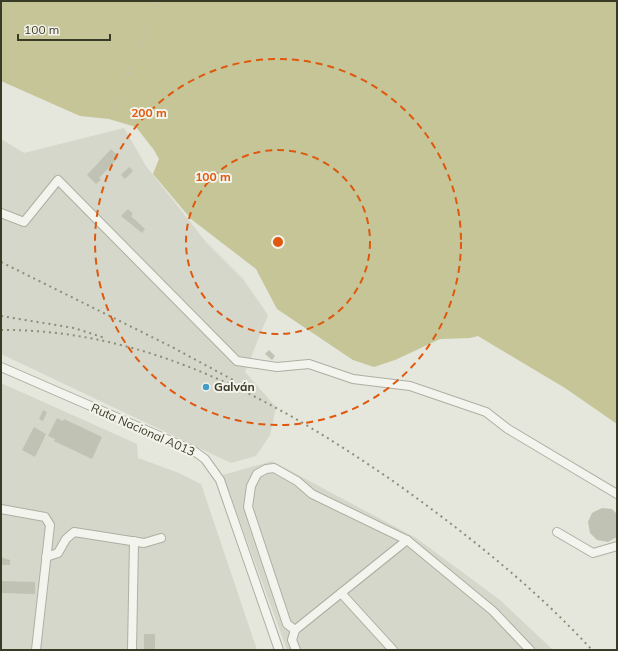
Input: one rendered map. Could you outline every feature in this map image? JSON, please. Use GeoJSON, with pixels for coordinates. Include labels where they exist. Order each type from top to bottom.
{"type":"FeatureCollection","features":[{"type":"Feature","properties":{"kind":"street"},"geometry":{"type":"LineString","coordinates":[[1,213],[24,222],[58,180],[237,361],[277,368],[309,364],[353,380],[410,386],[486,412],[508,429],[617,494]]}},
{"type":"Feature","properties":{"kind":"street","name":"Ruta Nacional A013"},"geometry":{"type":"LineString","coordinates":[[1,367],[194,451],[206,459],[220,480],[279,650]]}},
{"type":"Feature","properties":{"kind":"street"},"geometry":{"type":"LineString","coordinates":[[295,630],[288,624],[248,507],[251,486],[257,474],[266,469],[274,468],[297,481],[312,494],[407,540],[493,611],[530,650]]}},
{"type":"Feature","properties":{"kind":"street"},"geometry":{"type":"LineString","coordinates":[[1,509],[45,516],[50,525],[36,650]]}},
{"type":"Feature","properties":{"kind":"street"},"geometry":{"type":"LineString","coordinates":[[46,557],[58,553],[66,539],[74,532],[144,543],[161,538]]}},
{"type":"Feature","properties":{"kind":"street"},"geometry":{"type":"LineString","coordinates":[[557,532],[594,553],[617,546]]}},
{"type":"Feature","properties":{"kind":"street"},"geometry":{"type":"LineString","coordinates":[[296,650],[292,640],[295,630],[407,540]]}},
{"type":"Feature","properties":{"kind":"street"},"geometry":{"type":"LineString","coordinates":[[132,650],[134,541]]}},
{"type":"Feature","properties":{"kind":"street"},"geometry":{"type":"LineString","coordinates":[[341,593],[393,650]]}},
{"type":"Feature","properties":{"kind":"path"},"geometry":{"type":"LineString","coordinates":[[109,119],[159,1]]}},
{"type":"Feature","properties":{"kind":"shaded area"},"geometry":{"type":"Polygon","coordinates":[[[1,1],[617,1],[617,424],[565,388],[478,336],[470,338],[440,339],[395,360],[374,367],[353,360],[277,309],[256,269],[191,219],[153,174],[159,159],[136,127],[109,119],[80,116],[1,81],[1,1]]]}},
{"type":"Feature","properties":{"kind":"shaded area"},"geometry":{"type":"Polygon","coordinates":[[[124,128],[146,166],[206,242],[243,279],[268,315],[245,372],[276,407],[270,435],[256,456],[231,463],[1,354],[1,139],[24,153],[124,128]]]}},
{"type":"Feature","properties":{"kind":"shaded area"},"geometry":{"type":"Polygon","coordinates":[[[1,383],[137,444],[138,458],[179,473],[201,484],[257,650],[1,650],[1,383]]]}},
{"type":"Feature","properties":{"kind":"shaded area"},"geometry":{"type":"Polygon","coordinates":[[[272,461],[416,538],[500,600],[553,650],[287,650],[223,475],[272,461]]]}},
{"type":"Feature","properties":{"kind":"building"},"geometry":{"type":"Polygon","coordinates":[[[111,149],[119,157],[99,178],[101,180],[96,184],[87,175],[111,149]]]}},
{"type":"Feature","properties":{"kind":"building"},"geometry":{"type":"Polygon","coordinates":[[[129,167],[133,171],[125,179],[121,175],[129,167]]]}},
{"type":"Feature","properties":{"kind":"building"},"geometry":{"type":"Polygon","coordinates":[[[128,209],[133,214],[131,216],[145,229],[142,233],[121,216],[128,209]]]}},
{"type":"Feature","properties":{"kind":"building"},"geometry":{"type":"Polygon","coordinates":[[[269,350],[275,356],[272,360],[265,354],[269,350]]]}},
{"type":"Feature","properties":{"kind":"building"},"geometry":{"type":"Polygon","coordinates":[[[43,410],[47,412],[43,421],[39,419],[43,410]]]}},
{"type":"Feature","properties":{"kind":"building"},"geometry":{"type":"Polygon","coordinates":[[[57,418],[63,421],[64,419],[102,437],[92,459],[54,441],[55,439],[48,436],[57,418]]]}},
{"type":"Feature","properties":{"kind":"building"},"geometry":{"type":"Polygon","coordinates":[[[34,427],[46,434],[35,457],[22,450],[34,427]]]}},
{"type":"Feature","properties":{"kind":"building"},"geometry":{"type":"Polygon","coordinates":[[[602,508],[612,509],[617,514],[617,537],[608,542],[597,540],[590,533],[588,522],[592,513],[602,508]]]}},
{"type":"Feature","properties":{"kind":"building"},"geometry":{"type":"Polygon","coordinates":[[[1,557],[10,560],[10,565],[1,565],[1,557]]]}},
{"type":"Feature","properties":{"kind":"building"},"geometry":{"type":"Polygon","coordinates":[[[1,581],[35,582],[35,594],[1,593],[1,581]]]}},
{"type":"Feature","properties":{"kind":"building"},"geometry":{"type":"Polygon","coordinates":[[[144,634],[155,634],[155,650],[144,650],[144,634]]]}},
{"type":"Feature","properties":{"kind":"railway"},"geometry":{"type":"LineString","coordinates":[[1,262],[172,347],[233,380]]}},
{"type":"Feature","properties":{"kind":"railway"},"geometry":{"type":"LineString","coordinates":[[1,316],[74,328],[105,338]]}},
{"type":"Feature","properties":{"kind":"railway"},"geometry":{"type":"LineString","coordinates":[[1,330],[56,333],[110,342],[162,357],[212,376],[261,400],[309,426],[355,455],[451,524],[500,563],[548,605],[592,650]]}},
{"type":"Feature","properties":{"kind":"place","name":"Galván"},"geometry":{"type":"Point","coordinates":[206,387]}}]}
